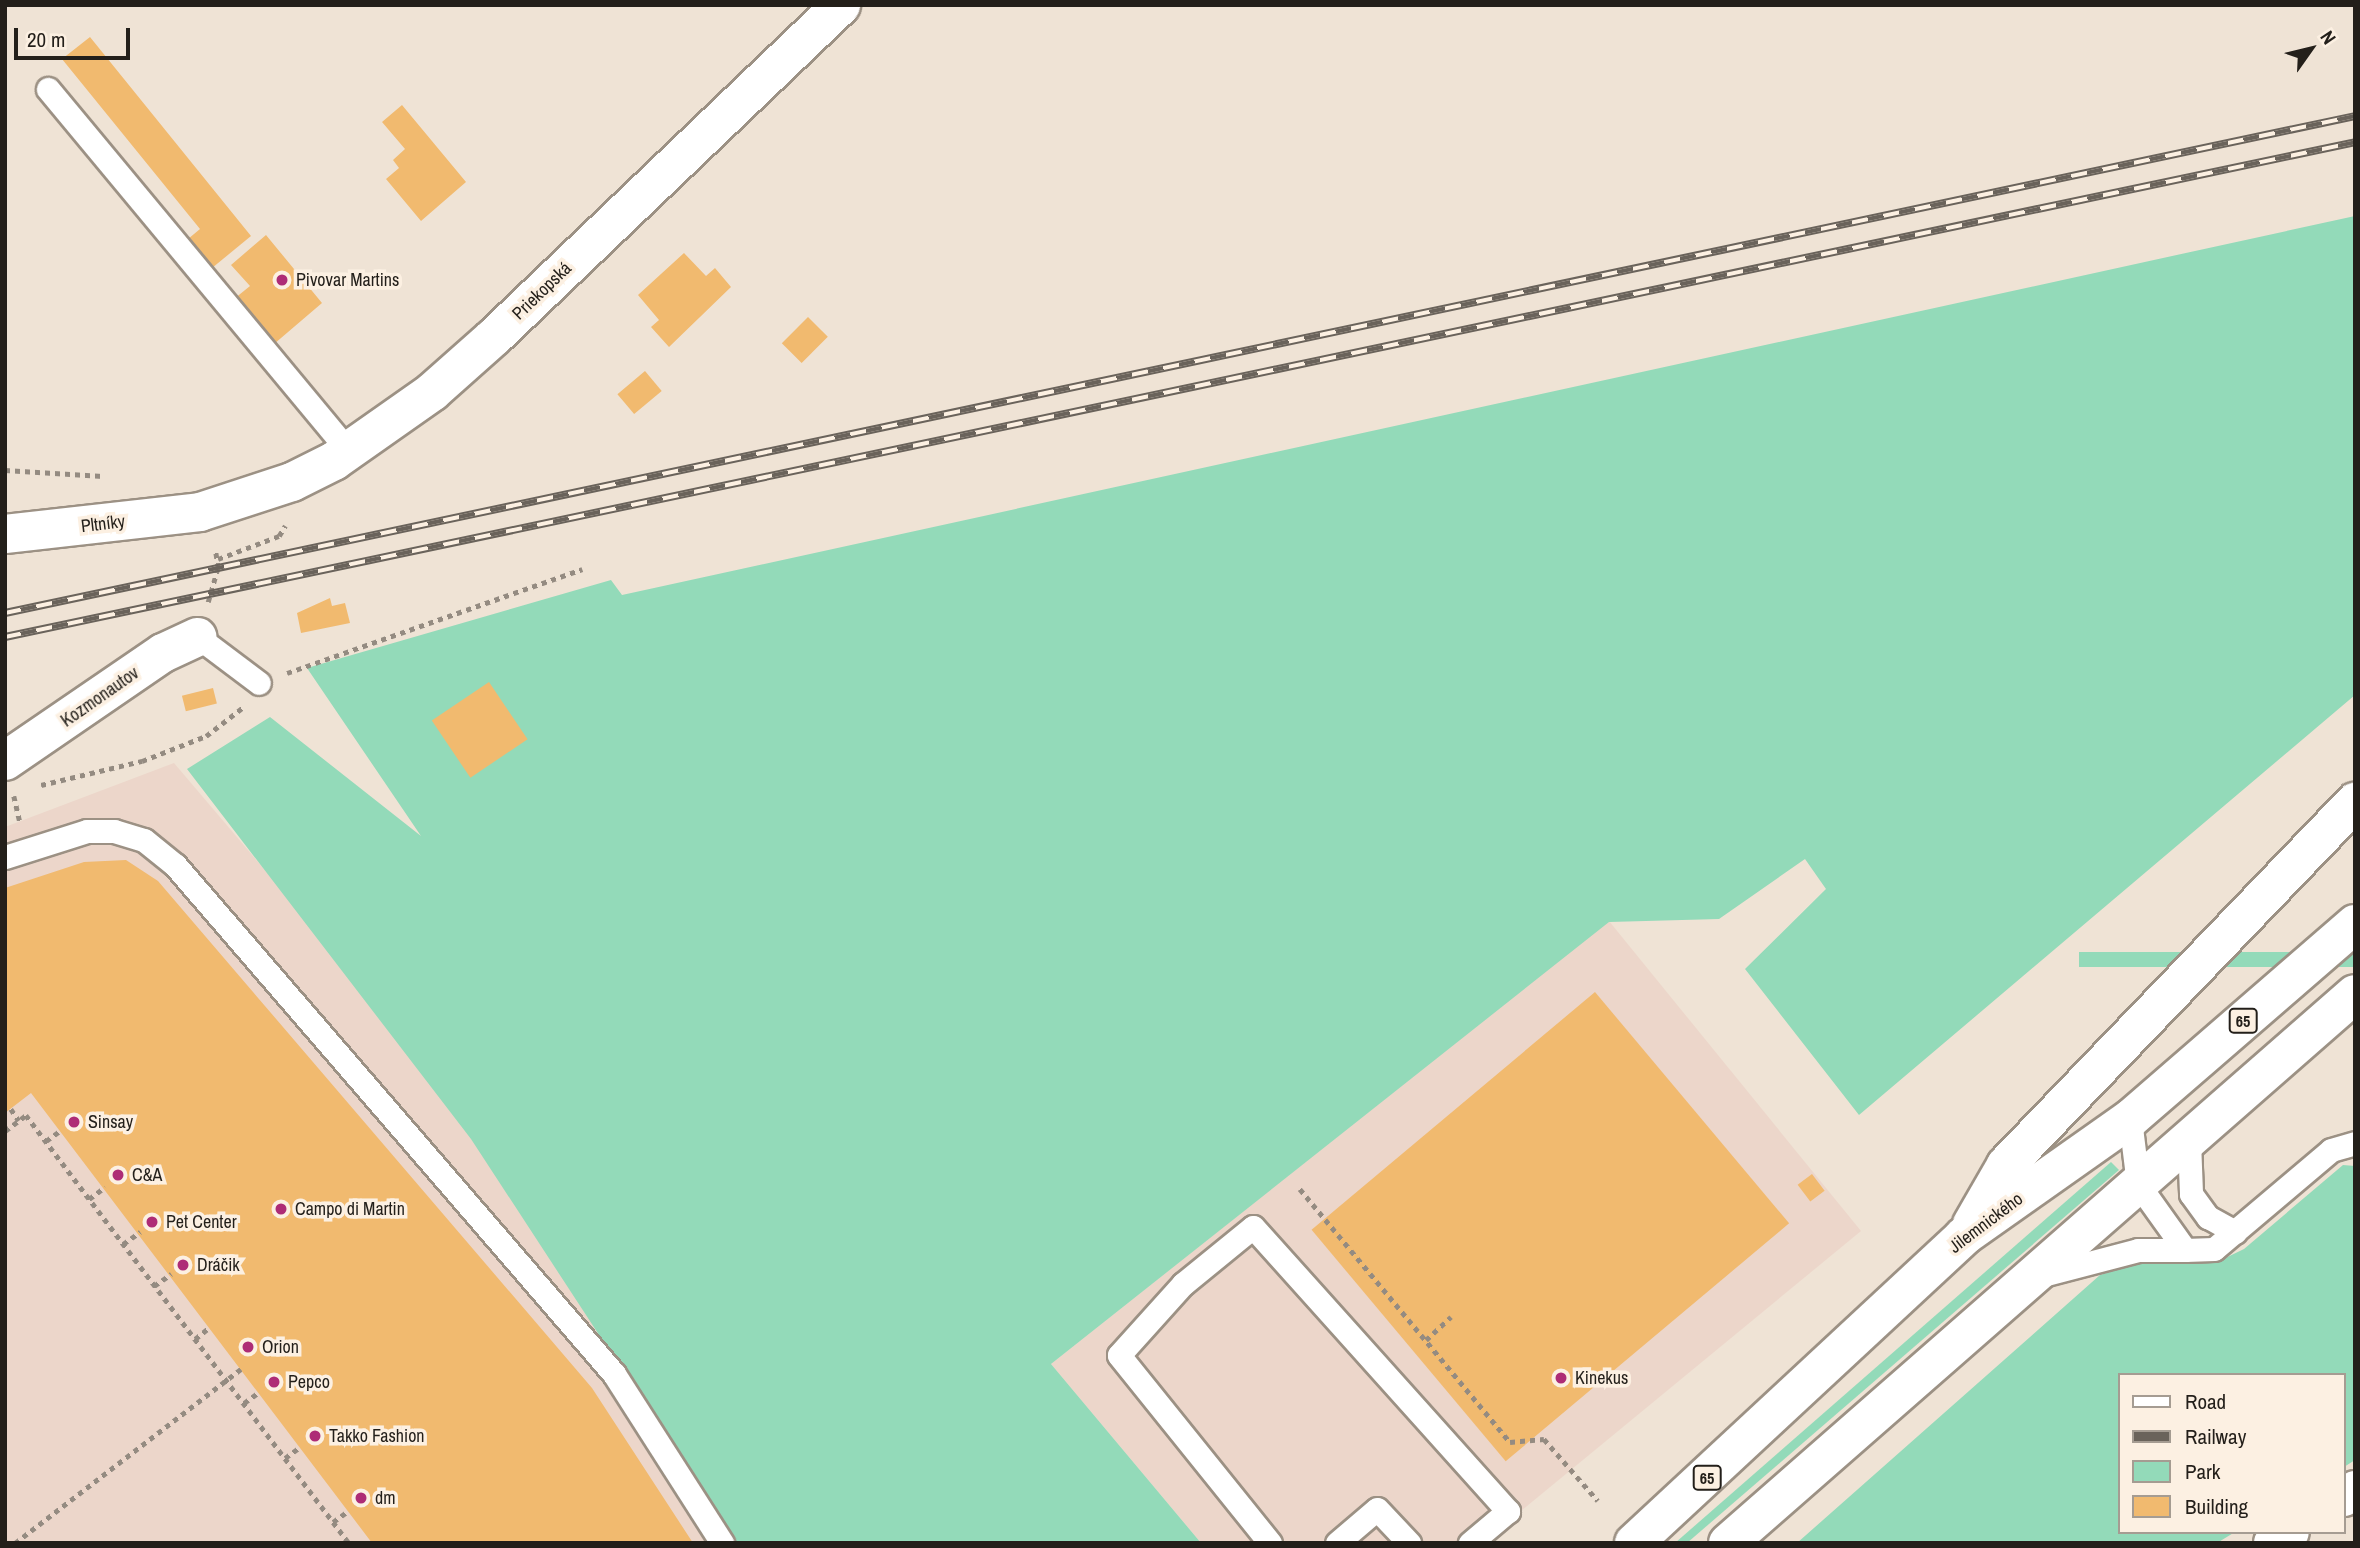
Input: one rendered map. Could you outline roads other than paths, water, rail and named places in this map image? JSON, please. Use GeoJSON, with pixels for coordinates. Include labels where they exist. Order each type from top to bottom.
{"type":"FeatureCollection","features":[{"type":"Feature","properties":{"kind":"main road","name":"Priekopská"},"geometry":{"type":"LineString","coordinates":[[200,512],[292,482],[349,451],[494,337],[841,5]]}},
{"type":"Feature","properties":{"kind":"main road","name":"Pltníky"},"geometry":{"type":"LineString","coordinates":[[5,534],[200,512]]}},
{"type":"Feature","properties":{"kind":"main road","name":"Kozmonautov"},"geometry":{"type":"LineString","coordinates":[[5,761],[163,653],[202,621]]}},
{"type":"Feature","properties":{"kind":"main road"},"geometry":{"type":"LineString","coordinates":[[1964,1236],[2006,1166],[2355,802]]}},
{"type":"Feature","properties":{"kind":"main road","name":"Jilemnického"},"geometry":{"type":"LineString","coordinates":[[1634,1543],[1964,1236],[2130,1119],[2355,924]]}},
{"type":"Feature","properties":{"kind":"main road"},"geometry":{"type":"LineString","coordinates":[[1728,1543],[2355,994]]}},
{"type":"Feature","properties":{"kind":"lane"},"geometry":{"type":"LineString","coordinates":[[48,89],[349,451]]}},
{"type":"Feature","properties":{"kind":"lane"},"geometry":{"type":"LineString","coordinates":[[202,621],[241,668],[259,683]]}},
{"type":"Feature","properties":{"kind":"lane"},"geometry":{"type":"LineString","coordinates":[[5,857],[88,831],[114,831],[144,840],[176,865],[614,1374],[722,1543]]}},
{"type":"Feature","properties":{"kind":"lane"},"geometry":{"type":"LineString","coordinates":[[2130,1119],[2138,1184],[2185,1250]]}},
{"type":"Feature","properties":{"kind":"lane"},"geometry":{"type":"LineString","coordinates":[[2189,1141],[2191,1194],[2208,1217],[2235,1232]]}},
{"type":"Feature","properties":{"kind":"lane"},"geometry":{"type":"LineString","coordinates":[[2033,1277],[2138,1250],[2214,1249],[2331,1150],[2355,1143]]}},
{"type":"Feature","properties":{"kind":"lane"},"geometry":{"type":"LineString","coordinates":[[2331,1150],[2355,1151]]}},
{"type":"Feature","properties":{"kind":"lane"},"geometry":{"type":"LineString","coordinates":[[1270,1543],[1119,1355],[1183,1284],[1253,1227],[1508,1511],[1470,1543]]}},
{"type":"Feature","properties":{"kind":"lane"},"geometry":{"type":"LineString","coordinates":[[1337,1543],[1377,1509],[1409,1543]]}},
{"type":"Feature","properties":{"kind":"railway"},"geometry":{"type":"LineString","coordinates":[[5,613],[2355,116]]}},
{"type":"Feature","properties":{"kind":"railway"},"geometry":{"type":"LineString","coordinates":[[5,637],[2355,142]]}},
{"type":"Feature","properties":{"kind":"place","name":"Pivovar Martins"},"geometry":{"type":"Point","coordinates":[282,280]}},
{"type":"Feature","properties":{"kind":"place","name":"Sinsay"},"geometry":{"type":"Point","coordinates":[74,1122]}},
{"type":"Feature","properties":{"kind":"place","name":"C&A"},"geometry":{"type":"Point","coordinates":[118,1175]}},
{"type":"Feature","properties":{"kind":"place","name":"Campo di Martin"},"geometry":{"type":"Point","coordinates":[281,1209]}},
{"type":"Feature","properties":{"kind":"place","name":"Pet Center"},"geometry":{"type":"Point","coordinates":[152,1222]}},
{"type":"Feature","properties":{"kind":"place","name":"Dráčik"},"geometry":{"type":"Point","coordinates":[183,1265]}},
{"type":"Feature","properties":{"kind":"place","name":"Orion"},"geometry":{"type":"Point","coordinates":[248,1347]}},
{"type":"Feature","properties":{"kind":"place","name":"Kinekus"},"geometry":{"type":"Point","coordinates":[1561,1378]}},
{"type":"Feature","properties":{"kind":"place","name":"Pepco"},"geometry":{"type":"Point","coordinates":[274,1382]}},
{"type":"Feature","properties":{"kind":"place","name":"Takko Fashion"},"geometry":{"type":"Point","coordinates":[315,1436]}},
{"type":"Feature","properties":{"kind":"place","name":"dm"},"geometry":{"type":"Point","coordinates":[361,1498]}}]}
